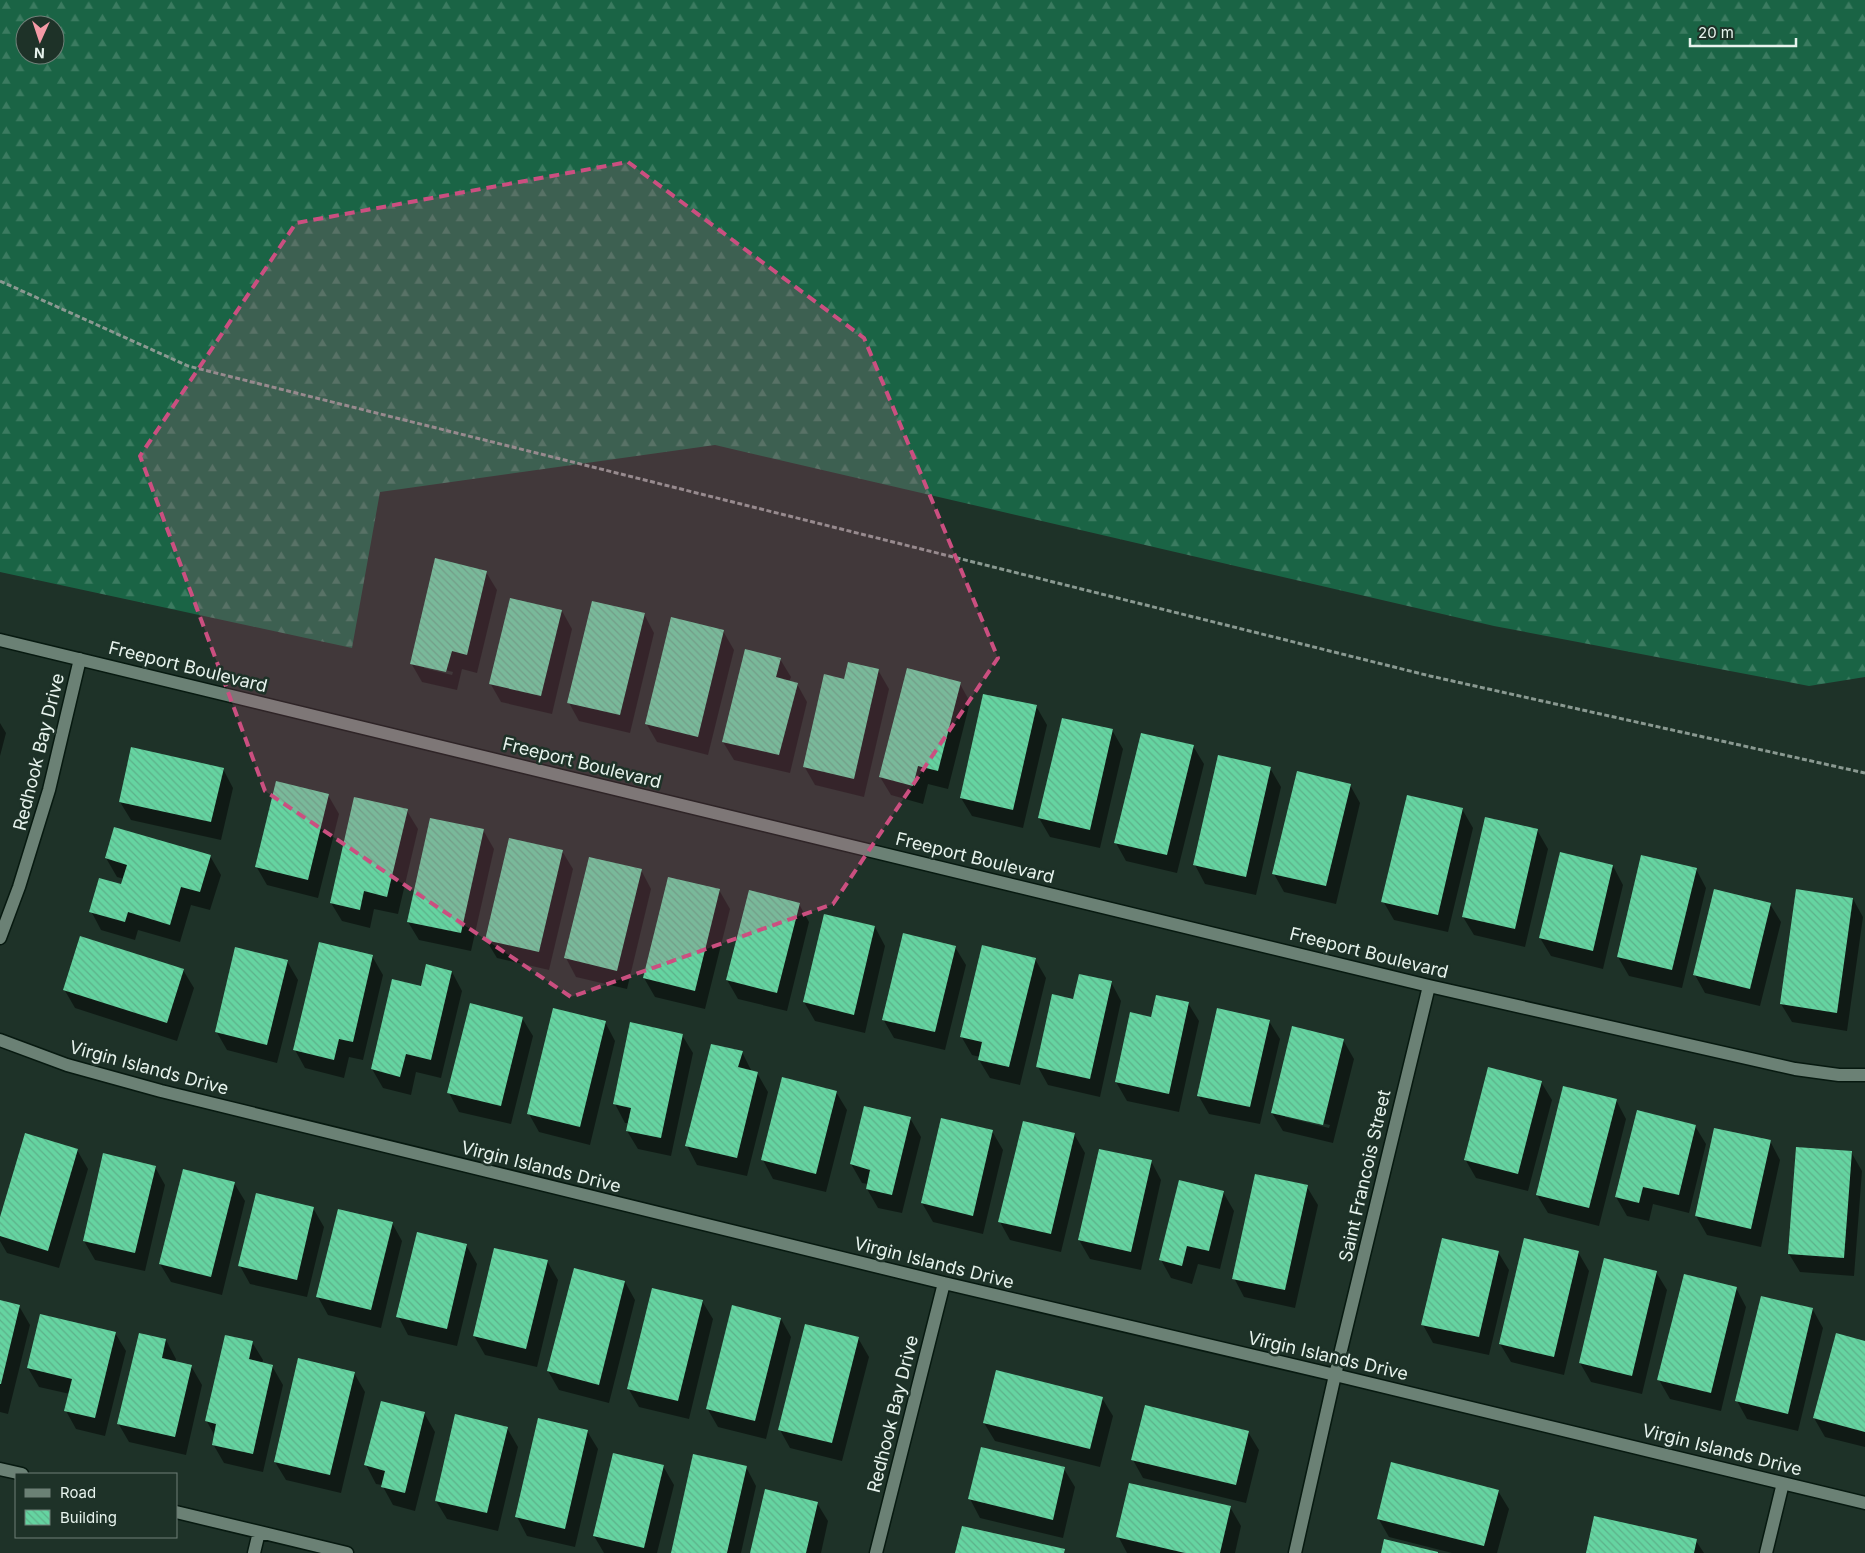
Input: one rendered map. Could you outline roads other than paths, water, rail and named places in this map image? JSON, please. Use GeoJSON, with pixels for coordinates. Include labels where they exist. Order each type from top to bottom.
{"type":"FeatureCollection","features":[{"type":"Feature","properties":{"kind":"street","name":"Freeport Boulevard"},"geometry":{"type":"LineString","coordinates":[[0,640],[1429,986],[1795,1069],[1839,1075],[1865,1075]]}},
{"type":"Feature","properties":{"kind":"street","name":"Redhook Bay Drive"},"geometry":{"type":"LineString","coordinates":[[0,938],[20,887],[49,790],[80,659]]}},
{"type":"Feature","properties":{"kind":"street","name":"Saint Francois Street"},"geometry":{"type":"LineString","coordinates":[[1295,1553],[1335,1375],[1429,986]]}},
{"type":"Feature","properties":{"kind":"street","name":"Virgin Islands Drive"},"geometry":{"type":"LineString","coordinates":[[0,1040],[67,1065],[161,1091],[944,1284],[1335,1375],[1865,1503]]}},
{"type":"Feature","properties":{"kind":"street","name":"Redhook Bay Drive"},"geometry":{"type":"LineString","coordinates":[[876,1553],[944,1284]]}},
{"type":"Feature","properties":{"kind":"street"},"geometry":{"type":"LineString","coordinates":[[0,1469],[18,1473]]}},
{"type":"Feature","properties":{"kind":"street"},"geometry":{"type":"LineString","coordinates":[[1766,1553],[1783,1483]]}},
{"type":"Feature","properties":{"kind":"street"},"geometry":{"type":"LineString","coordinates":[[178,1512],[347,1553]]}},
{"type":"Feature","properties":{"kind":"street"},"geometry":{"type":"LineString","coordinates":[[254,1553],[259,1532]]}}]}
